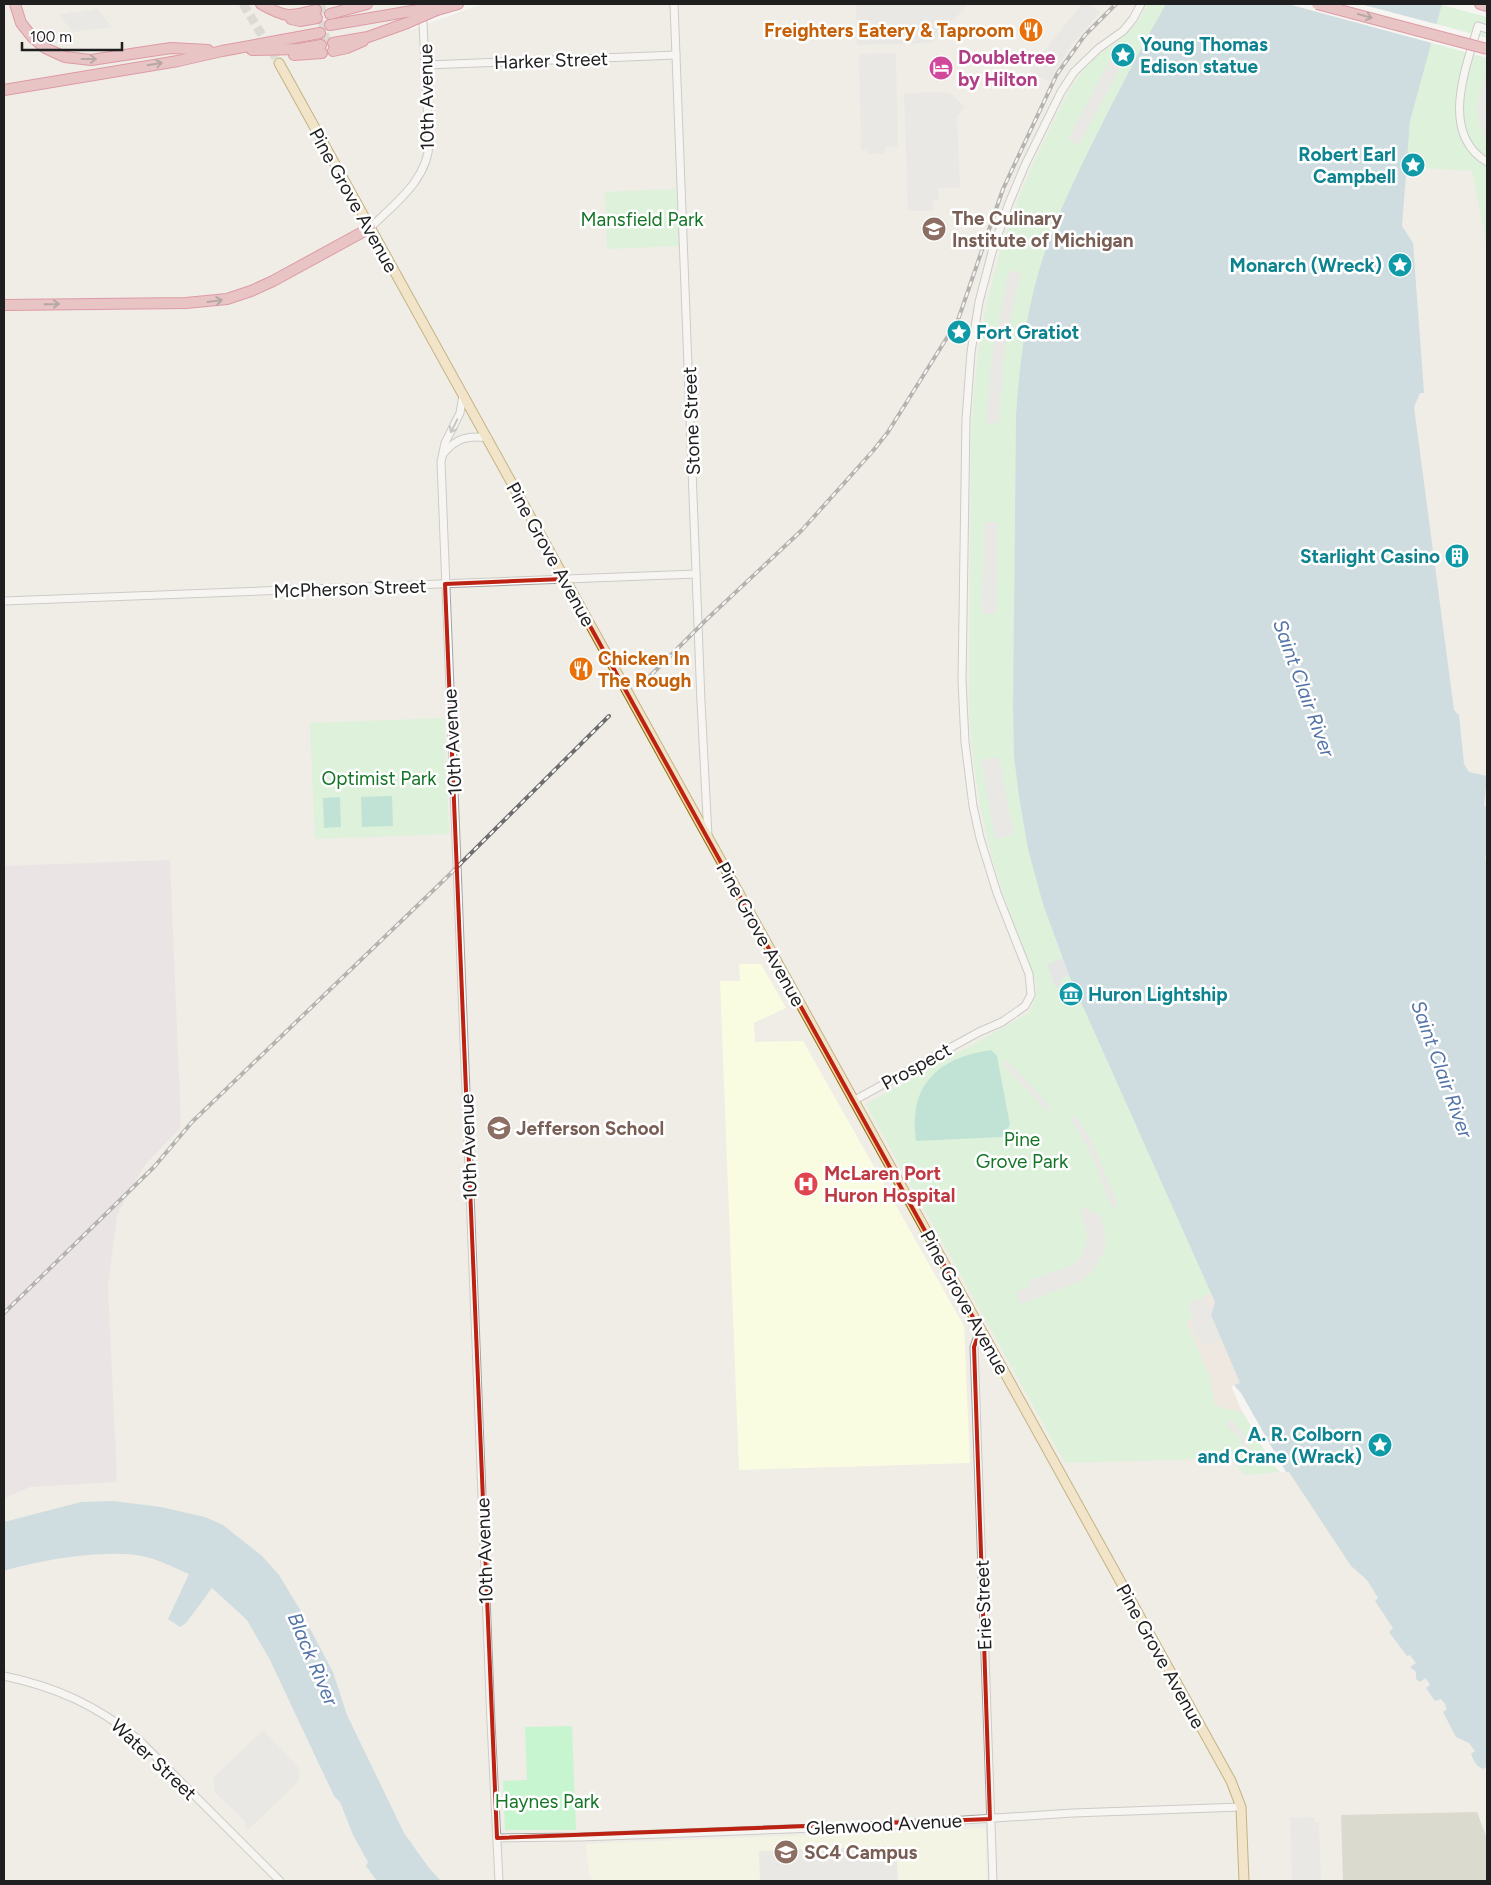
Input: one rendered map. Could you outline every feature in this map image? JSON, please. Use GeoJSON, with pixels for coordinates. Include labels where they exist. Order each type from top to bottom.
{"type":"FeatureCollection","features":[{"type":"Feature","properties":{"kind":"highway"},"geometry":{"type":"LineString","coordinates":[[15,4],[21,23],[33,38],[45,48],[65,57],[82,60],[99,59],[171,48],[222,51]]}},
{"type":"Feature","properties":{"kind":"highway"},"geometry":{"type":"LineString","coordinates":[[260,4],[280,15],[292,16],[319,32]]}},
{"type":"Feature","properties":{"kind":"highway"},"geometry":{"type":"LineString","coordinates":[[331,30],[343,4]]}},
{"type":"Feature","properties":{"kind":"highway"},"geometry":{"type":"LineString","coordinates":[[331,30],[367,4]]}},
{"type":"Feature","properties":{"kind":"highway"},"geometry":{"type":"LineString","coordinates":[[1318,4],[1487,49]]}},
{"type":"Feature","properties":{"kind":"highway"},"geometry":{"type":"LineString","coordinates":[[1480,4],[1487,6]]}},
{"type":"Feature","properties":{"kind":"highway"},"geometry":{"type":"LineString","coordinates":[[331,30],[406,18],[455,5]]}},
{"type":"Feature","properties":{"kind":"highway"},"geometry":{"type":"LineString","coordinates":[[331,30],[368,37],[406,18],[455,5]]}},
{"type":"Feature","properties":{"kind":"highway"},"geometry":{"type":"LineString","coordinates":[[236,48],[283,55],[319,32]]}},
{"type":"Feature","properties":{"kind":"highway"},"geometry":{"type":"LineString","coordinates":[[4,90],[178,61],[319,32]]}},
{"type":"Feature","properties":{"kind":"highway"},"geometry":{"type":"LineString","coordinates":[[252,50],[319,32]]}},
{"type":"Feature","properties":{"kind":"highway"},"geometry":{"type":"LineString","coordinates":[[4,304],[192,302],[227,299],[265,285],[370,228]]}},
{"type":"Feature","properties":{"kind":"main road","name":"Pine Grove Avenue"},"geometry":{"type":"LineString","coordinates":[[278,63],[462,395],[488,438],[564,579],[1231,1781],[1241,1807],[1244,1881]]}},
{"type":"Feature","properties":{"kind":"street","name":"10th Avenue"},"geometry":{"type":"LineString","coordinates":[[370,228],[414,183],[427,161],[429,142],[422,4]]}},
{"type":"Feature","properties":{"kind":"street","name":"Stone Street"},"geometry":{"type":"LineString","coordinates":[[674,4],[708,838]]}},
{"type":"Feature","properties":{"kind":"street","name":"Prospect"},"geometry":{"type":"LineString","coordinates":[[853,1101],[979,1032],[1002,1022],[1019,1011],[1028,1002],[1031,994],[1029,974],[998,893],[980,838],[973,806],[965,742],[962,681],[966,418],[970,361],[979,302],[992,252],[1025,165],[1061,92],[1074,72],[1099,48],[1123,31],[1133,19],[1141,4]]}},
{"type":"Feature","properties":{"kind":"street"},"geometry":{"type":"LineString","coordinates":[[1487,29],[1478,26],[1463,78],[1459,102],[1460,122],[1471,148],[1487,162]]}},
{"type":"Feature","properties":{"kind":"street","name":"Harker Street"},"geometry":{"type":"LineString","coordinates":[[426,65],[676,55]]}},
{"type":"Feature","properties":{"kind":"street","name":"10th Avenue"},"geometry":{"type":"LineString","coordinates":[[462,395],[458,417],[447,439],[442,456],[445,584],[499,1881]]}},
{"type":"Feature","properties":{"kind":"street"},"geometry":{"type":"LineString","coordinates":[[442,456],[460,438],[488,438]]}},
{"type":"Feature","properties":{"kind":"street","name":"McPherson Street"},"geometry":{"type":"LineString","coordinates":[[4,601],[696,574]]}},
{"type":"Feature","properties":{"kind":"street","name":"Erie Street"},"geometry":{"type":"LineString","coordinates":[[980,1330],[974,1347],[993,1881]]}},
{"type":"Feature","properties":{"kind":"street","name":"Water Street"},"geometry":{"type":"LineString","coordinates":[[4,1676],[55,1690],[117,1722],[138,1739],[280,1881]]}},
{"type":"Feature","properties":{"kind":"street","name":"Glenwood Avenue"},"geometry":{"type":"LineString","coordinates":[[497,1838],[581,1837],[870,1826],[1073,1813],[1241,1807]]}},
{"type":"Feature","properties":{"kind":"highlighted area"},"geometry":{"type":"Polygon","coordinates":[[[564,579],[980,1330],[974,1347],[990,1819],[497,1838],[445,584],[564,579]]]}},
{"type":"Feature","properties":{"kind":"shaded area"},"geometry":{"type":"Polygon","coordinates":[[[856,4],[969,4],[931,43],[857,45],[856,4]]]}},
{"type":"Feature","properties":{"kind":"shaded area"},"geometry":{"type":"Polygon","coordinates":[[[1082,4],[1089,4],[1100,12],[1071,46],[1049,82],[1029,71],[1039,57],[1082,4]]]}},
{"type":"Feature","properties":{"kind":"shaded area"},"geometry":{"type":"Polygon","coordinates":[[[97,8],[112,27],[73,32],[59,15],[73,11],[74,13],[77,11],[79,13],[82,10],[84,12],[87,9],[89,11],[97,8]]]}},
{"type":"Feature","properties":{"kind":"shaded area"},"geometry":{"type":"Polygon","coordinates":[[[896,53],[898,146],[885,147],[885,154],[868,154],[867,148],[861,151],[859,54],[896,53]]]}},
{"type":"Feature","properties":{"kind":"shaded area"},"geometry":{"type":"Polygon","coordinates":[[[1111,58],[1122,64],[1079,145],[1068,139],[1111,58]]]}},
{"type":"Feature","properties":{"kind":"shaded area"},"geometry":{"type":"Polygon","coordinates":[[[1487,70],[1486,140],[1479,123],[1477,107],[1487,70]]]}},
{"type":"Feature","properties":{"kind":"shaded area"},"geometry":{"type":"Polygon","coordinates":[[[943,92],[951,94],[965,107],[957,116],[960,188],[938,188],[939,201],[933,201],[933,211],[908,211],[904,93],[943,92]]]}},
{"type":"Feature","properties":{"kind":"shaded area"},"geometry":{"type":"Polygon","coordinates":[[[1009,270],[1021,273],[1004,355],[999,423],[986,423],[992,355],[1009,270]]]}},
{"type":"Feature","properties":{"kind":"shaded area"},"geometry":{"type":"Polygon","coordinates":[[[984,522],[998,522],[996,614],[982,614],[984,522]]]}},
{"type":"Feature","properties":{"kind":"shaded area"},"geometry":{"type":"Polygon","coordinates":[[[999,757],[1014,835],[995,839],[981,760],[999,757]]]}},
{"type":"Feature","properties":{"kind":"shaded area"},"geometry":{"type":"Polygon","coordinates":[[[170,860],[181,1127],[144,1166],[117,1215],[108,1285],[117,1482],[30,1487],[4,1498],[4,866],[170,860]]]}},
{"type":"Feature","properties":{"kind":"shaded area"},"geometry":{"type":"Polygon","coordinates":[[[1062,958],[1068,975],[1063,978],[1059,987],[1056,988],[1047,965],[1062,958]]]}},
{"type":"Feature","properties":{"kind":"shaded area","name":"McLaren Port Huron Hospital"},"geometry":{"type":"Polygon","coordinates":[[[739,964],[761,964],[786,1008],[754,1023],[755,1042],[803,1041],[964,1326],[970,1463],[739,1470],[720,981],[740,981],[739,964]]]}},
{"type":"Feature","properties":{"kind":"shaded area"},"geometry":{"type":"Polygon","coordinates":[[[1007,1060],[1051,1107],[1047,1111],[1002,1064],[1007,1060]]]}},
{"type":"Feature","properties":{"kind":"shaded area"},"geometry":{"type":"Polygon","coordinates":[[[1075,1115],[1090,1138],[1118,1206],[1112,1208],[1092,1156],[1070,1119],[1075,1115]]]}},
{"type":"Feature","properties":{"kind":"shaded area"},"geometry":{"type":"Polygon","coordinates":[[[1087,1208],[1094,1214],[1100,1213],[1106,1240],[1104,1252],[1092,1272],[1083,1280],[1020,1304],[1016,1292],[1030,1286],[1029,1281],[1072,1265],[1081,1257],[1087,1242],[1087,1233],[1080,1210],[1087,1208]]]}},
{"type":"Feature","properties":{"kind":"shaded area"},"geometry":{"type":"Polygon","coordinates":[[[1211,1293],[1215,1302],[1211,1316],[1240,1383],[1245,1413],[1215,1406],[1210,1378],[1186,1322],[1193,1319],[1187,1304],[1211,1293]]]}},
{"type":"Feature","properties":{"kind":"shaded area"},"geometry":{"type":"Polygon","coordinates":[[[1205,1296],[1221,1339],[1202,1347],[1191,1324],[1194,1322],[1187,1304],[1205,1296]]]}},
{"type":"Feature","properties":{"kind":"shaded area"},"geometry":{"type":"Polygon","coordinates":[[[1230,1419],[1244,1434],[1254,1458],[1247,1459],[1240,1438],[1226,1426],[1230,1419]]]}},
{"type":"Feature","properties":{"kind":"shaded area"},"geometry":{"type":"Polygon","coordinates":[[[264,1731],[299,1768],[299,1781],[247,1831],[245,1821],[215,1793],[213,1778],[264,1731]]]}},
{"type":"Feature","properties":{"kind":"shaded area"},"geometry":{"type":"Polygon","coordinates":[[[1477,1812],[1487,1839],[1487,1881],[1343,1881],[1341,1815],[1477,1812]]]}},
{"type":"Feature","properties":{"kind":"shaded area"},"geometry":{"type":"Polygon","coordinates":[[[1314,1817],[1315,1822],[1319,1822],[1321,1881],[1292,1881],[1290,1818],[1314,1817]]]}},
{"type":"Feature","properties":{"kind":"shaded area","name":"SC4 Campus"},"geometry":{"type":"Polygon","coordinates":[[[985,1828],[987,1881],[593,1881],[589,1872],[586,1844],[985,1828]]]}},
{"type":"Feature","properties":{"kind":"shaded area"},"geometry":{"type":"Polygon","coordinates":[[[896,1846],[898,1881],[760,1881],[759,1851],[896,1846]]]}},
{"type":"Feature","properties":{"kind":"green space","name":"Pine Grove Park"},"geometry":{"type":"Polygon","coordinates":[[[1147,4],[1166,4],[1107,114],[1060,212],[1038,274],[1026,326],[1016,416],[1013,694],[1016,777],[1026,838],[1060,954],[1211,1293],[1188,1304],[1193,1319],[1186,1322],[1210,1378],[1215,1406],[1245,1413],[1280,1472],[1244,1475],[1232,1458],[1065,1463],[866,1104],[1029,1013],[1036,996],[1037,984],[995,868],[981,808],[972,747],[969,706],[971,441],[977,361],[991,285],[1002,248],[1014,211],[1046,137],[1078,77],[1095,58],[1133,27],[1141,17],[1147,4]]]}},
{"type":"Feature","properties":{"kind":"green space"},"geometry":{"type":"Polygon","coordinates":[[[1442,4],[1487,4],[1487,246],[1472,171],[1407,167],[1410,121],[1442,4]]]}},
{"type":"Feature","properties":{"kind":"green space","name":"Mansfield Park"},"geometry":{"type":"Polygon","coordinates":[[[676,189],[679,246],[607,249],[605,192],[676,189]]]}},
{"type":"Feature","properties":{"kind":"green space","name":"Optimist Park"},"geometry":{"type":"Polygon","coordinates":[[[444,718],[449,834],[315,839],[310,723],[444,718]]]}},
{"type":"Feature","properties":{"kind":"green space"},"geometry":{"type":"Polygon","coordinates":[[[392,796],[393,826],[362,827],[361,797],[392,796]]]}},
{"type":"Feature","properties":{"kind":"green space"},"geometry":{"type":"Polygon","coordinates":[[[340,797],[341,827],[324,828],[323,798],[340,797]]]}},
{"type":"Feature","properties":{"kind":"green space"},"geometry":{"type":"Polygon","coordinates":[[[991,1050],[997,1056],[1010,1125],[1002,1137],[916,1141],[915,1121],[917,1104],[922,1089],[931,1077],[942,1067],[956,1060],[991,1050]]]}},
{"type":"Feature","properties":{"kind":"green space","name":"Haynes Park"},"geometry":{"type":"Polygon","coordinates":[[[572,1726],[576,1830],[505,1830],[503,1781],[527,1780],[525,1727],[572,1726]]]}},
{"type":"Feature","properties":{"kind":"water","name":"Saint Clair River"},"geometry":{"type":"Polygon","coordinates":[[[1166,4],[1442,4],[1410,121],[1402,226],[1413,243],[1424,393],[1420,393],[1414,407],[1454,710],[1459,715],[1464,764],[1469,772],[1487,776],[1484,806],[1487,807],[1487,856],[1485,857],[1487,868],[1487,1770],[1486,1767],[1483,1769],[1475,1763],[1471,1754],[1475,1751],[1469,1743],[1456,1737],[1443,1712],[1447,1709],[1446,1705],[1441,1699],[1435,1701],[1426,1688],[1430,1685],[1426,1678],[1420,1682],[1416,1679],[1416,1672],[1410,1667],[1416,1663],[1410,1655],[1407,1656],[1389,1632],[1393,1628],[1375,1601],[1378,1598],[1367,1580],[1351,1566],[1289,1472],[1280,1472],[1272,1461],[1232,1386],[1240,1383],[1211,1315],[1215,1302],[1068,973],[1043,904],[1028,849],[1014,756],[1013,706],[1016,416],[1026,326],[1033,291],[1044,253],[1060,212],[1107,114],[1166,4]]]}},
{"type":"Feature","properties":{"kind":"water","name":"Black River"},"geometry":{"type":"Polygon","coordinates":[[[113,1501],[161,1507],[205,1517],[223,1525],[262,1556],[279,1575],[333,1672],[347,1715],[404,1833],[429,1868],[441,1881],[377,1881],[366,1866],[368,1862],[353,1835],[340,1802],[334,1796],[270,1660],[247,1620],[212,1588],[186,1623],[180,1627],[168,1619],[189,1574],[154,1559],[127,1554],[92,1555],[35,1563],[4,1571],[4,1522],[81,1502],[113,1501]]]}},
{"type":"Feature","properties":{"kind":"pier"},"geometry":{"type":"Polygon","coordinates":[[[482,4],[410,30],[409,5],[482,4]]]}},
{"type":"Feature","properties":{"kind":"pier"},"geometry":{"type":"Polygon","coordinates":[[[1288,4],[1360,4],[1451,28],[1487,38],[1487,58],[1288,4]]]}},
{"type":"Feature","properties":{"kind":"pier"},"geometry":{"type":"Polygon","coordinates":[[[1439,4],[1487,4],[1487,17],[1468,12],[1439,4]]]}},
{"type":"Feature","properties":{"kind":"pier"},"geometry":{"type":"Polygon","coordinates":[[[1234,1385],[1241,1393],[1286,1472],[1280,1472],[1271,1462],[1241,1409],[1232,1388],[1234,1385]]]}},
{"type":"Feature","properties":{"kind":"tunnel"},"geometry":{"type":"LineString","coordinates":[[243,4],[279,63]]}},
{"type":"Feature","properties":{"kind":"tunnel"},"geometry":{"type":"LineString","coordinates":[[316,10],[328,8]]}},
{"type":"Feature","properties":{"kind":"tunnel"},"geometry":{"type":"LineString","coordinates":[[319,27],[330,25]]}},
{"type":"Feature","properties":{"kind":"tunnel"},"geometry":{"type":"LineString","coordinates":[[320,39],[332,37]]}},
{"type":"Feature","properties":{"kind":"railway"},"geometry":{"type":"LineString","coordinates":[[644,682],[706,620],[802,530],[888,432],[958,320],[1003,189],[1057,74],[1085,35],[1116,4]]}},
{"type":"Feature","properties":{"kind":"railway"},"geometry":{"type":"LineString","coordinates":[[4,1313],[154,1167],[192,1122],[444,880],[609,716]]}},
{"type":"Feature","properties":{"kind":"place","name":"Freighters Eatery & Taproom"},"geometry":{"type":"Point","coordinates":[1031,30]}},
{"type":"Feature","properties":{"kind":"place","name":"Young Thomas Edison statue"},"geometry":{"type":"Point","coordinates":[1123,55]}},
{"type":"Feature","properties":{"kind":"place","name":"Doubletree by Hilton"},"geometry":{"type":"Point","coordinates":[941,68]}},
{"type":"Feature","properties":{"kind":"place","name":"Robert Earl Campbell"},"geometry":{"type":"Point","coordinates":[1413,165]}},
{"type":"Feature","properties":{"kind":"place","name":"The Culinary Institute of Michigan"},"geometry":{"type":"Point","coordinates":[934,229]}},
{"type":"Feature","properties":{"kind":"place","name":"Monarch (Wreck)"},"geometry":{"type":"Point","coordinates":[1400,265]}},
{"type":"Feature","properties":{"kind":"place","name":"Fort Gratiot"},"geometry":{"type":"Point","coordinates":[959,332]}},
{"type":"Feature","properties":{"kind":"place","name":"Starlight Casino"},"geometry":{"type":"Point","coordinates":[1457,556]}},
{"type":"Feature","properties":{"kind":"place","name":"Chicken In The Rough"},"geometry":{"type":"Point","coordinates":[581,669]}},
{"type":"Feature","properties":{"kind":"place","name":"Huron Lightship"},"geometry":{"type":"Point","coordinates":[1071,994]}},
{"type":"Feature","properties":{"kind":"place","name":"Jefferson School"},"geometry":{"type":"Point","coordinates":[499,1128]}},
{"type":"Feature","properties":{"kind":"place","name":"McLaren Port Huron Hospital"},"geometry":{"type":"Point","coordinates":[806,1184]}},
{"type":"Feature","properties":{"kind":"place","name":"A. R. Colborn and Crane (Wrack)"},"geometry":{"type":"Point","coordinates":[1380,1445]}},
{"type":"Feature","properties":{"kind":"place","name":"SC4 Campus"},"geometry":{"type":"Point","coordinates":[786,1852]}}]}
